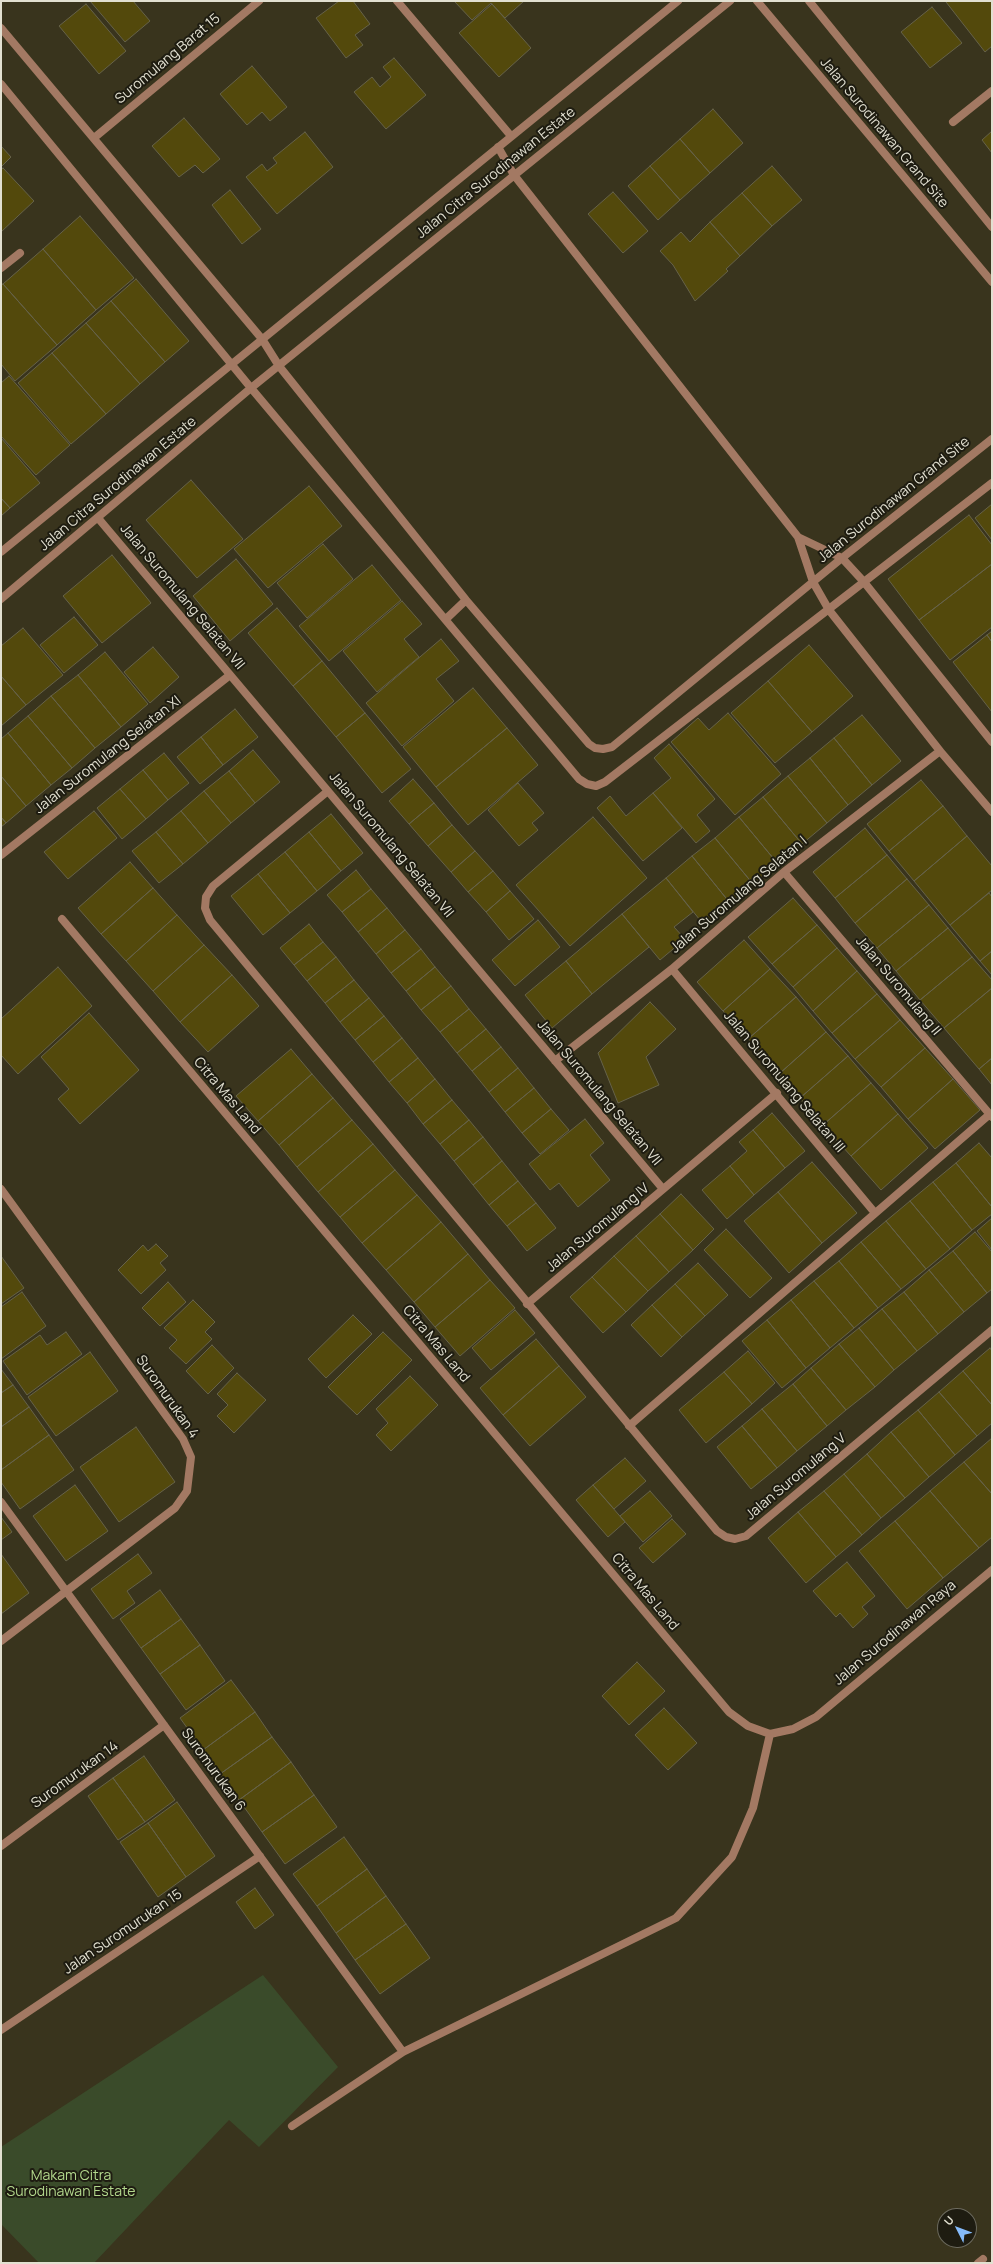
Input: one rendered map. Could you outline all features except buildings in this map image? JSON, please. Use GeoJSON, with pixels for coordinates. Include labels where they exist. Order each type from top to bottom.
{"type":"FeatureCollection","features":[{"type":"Feature","properties":{"kind":"street","name":"Suromulang Barat 15"},"geometry":{"type":"LineString","coordinates":[[94,138],[258,1]]}},
{"type":"Feature","properties":{"kind":"street"},"geometry":{"type":"LineString","coordinates":[[398,1],[511,136]]}},
{"type":"Feature","properties":{"kind":"street","name":"Jalan Citra Surodinawan Estate"},"geometry":{"type":"LineString","coordinates":[[1,552],[678,1]]}},
{"type":"Feature","properties":{"kind":"street","name":"Jalan Citra Surodinawan Estate"},"geometry":{"type":"LineString","coordinates":[[1,599],[251,388],[730,1]]}},
{"type":"Feature","properties":{"kind":"street","name":"Jalan Surodinawan Grand Site"},"geometry":{"type":"LineString","coordinates":[[757,1],[992,282]]}},
{"type":"Feature","properties":{"kind":"street","name":"Jalan Surodinawan Grand Site"},"geometry":{"type":"LineString","coordinates":[[809,1],[992,227]]}},
{"type":"Feature","properties":{"kind":"street","name":"Jalan Surodinawan Grand Site"},"geometry":{"type":"LineString","coordinates":[[1,28],[262,339],[279,366],[466,600],[589,744],[595,748],[603,749],[612,747],[842,558],[992,439]]}},
{"type":"Feature","properties":{"kind":"street"},"geometry":{"type":"LineString","coordinates":[[1,84],[251,388],[580,779],[587,784],[596,786],[605,782],[992,483]]}},
{"type":"Feature","properties":{"kind":"street"},"geometry":{"type":"LineString","coordinates":[[953,122],[992,91]]}},
{"type":"Feature","properties":{"kind":"street"},"geometry":{"type":"LineString","coordinates":[[498,147],[514,175],[798,537],[813,582],[829,610],[940,751],[992,812]]}},
{"type":"Feature","properties":{"kind":"street"},"geometry":{"type":"LineString","coordinates":[[1,268],[20,253]]}},
{"type":"Feature","properties":{"kind":"street","name":"Jalan Suromulang Selatan VII"},"geometry":{"type":"LineString","coordinates":[[98,518],[663,1189]]}},
{"type":"Feature","properties":{"kind":"street"},"geometry":{"type":"LineString","coordinates":[[798,537],[842,558],[864,582],[990,736]]}},
{"type":"Feature","properties":{"kind":"street"},"geometry":{"type":"LineString","coordinates":[[446,619],[466,600]]}},
{"type":"Feature","properties":{"kind":"street","name":"Jalan Suromulang Selatan XI"},"geometry":{"type":"LineString","coordinates":[[1,855],[230,675]]}},
{"type":"Feature","properties":{"kind":"street","name":"Jalan Suromulang Selatan I"},"geometry":{"type":"LineString","coordinates":[[555,1061],[672,969],[784,872],[940,751]]}},
{"type":"Feature","properties":{"kind":"street","name":"Jalan Suromulang V"},"geometry":{"type":"LineString","coordinates":[[328,791],[213,886],[206,897],[205,908],[210,920],[717,1532],[731,1538],[746,1536],[992,1330]]}},
{"type":"Feature","properties":{"kind":"street","name":"Jalan Suromulang II"},"geometry":{"type":"LineString","coordinates":[[784,872],[991,1116]]}},
{"type":"Feature","properties":{"kind":"street","name":"Citra Mas Land"},"geometry":{"type":"LineString","coordinates":[[62,919],[729,1712],[748,1726],[770,1734]]}},
{"type":"Feature","properties":{"kind":"street","name":"Jalan Suromulang Selatan III"},"geometry":{"type":"LineString","coordinates":[[672,969],[777,1093],[875,1213]]}},
{"type":"Feature","properties":{"kind":"street","name":"Jalan Suromulang IV"},"geometry":{"type":"LineString","coordinates":[[527,1304],[777,1093]]}},
{"type":"Feature","properties":{"kind":"street"},"geometry":{"type":"LineString","coordinates":[[629,1426],[875,1213],[991,1116]]}},
{"type":"Feature","properties":{"kind":"street","name":"Suromurukan 4"},"geometry":{"type":"LineString","coordinates":[[1,1188],[183,1439],[191,1457],[187,1491],[175,1508],[1,1641]]}},
{"type":"Feature","properties":{"kind":"street","name":"Suromurukan 6"},"geometry":{"type":"LineString","coordinates":[[1,1502],[403,2052]]}},
{"type":"Feature","properties":{"kind":"street","name":"Jalan Surodinawan Raya"},"geometry":{"type":"LineString","coordinates":[[770,1734],[793,1729],[816,1717],[992,1570]]}},
{"type":"Feature","properties":{"kind":"street","name":"Suromurukan 14"},"geometry":{"type":"LineString","coordinates":[[1,1846],[164,1725]]}},
{"type":"Feature","properties":{"kind":"street"},"geometry":{"type":"LineString","coordinates":[[292,2126],[403,2052],[676,1918],[732,1857],[753,1808],[770,1734]]}},
{"type":"Feature","properties":{"kind":"street","name":"Jalan Suromurukan 15"},"geometry":{"type":"LineString","coordinates":[[1,2030],[260,1856]]}},
{"type":"Feature","properties":{"kind":"green space","name":"Makam Citra Surodinawan Estate"},"geometry":{"type":"Polygon","coordinates":[[[263,1975],[338,2067],[259,2147],[229,2120],[94,2263],[39,2263],[1,2224],[1,2147],[263,1975]]]}}]}
